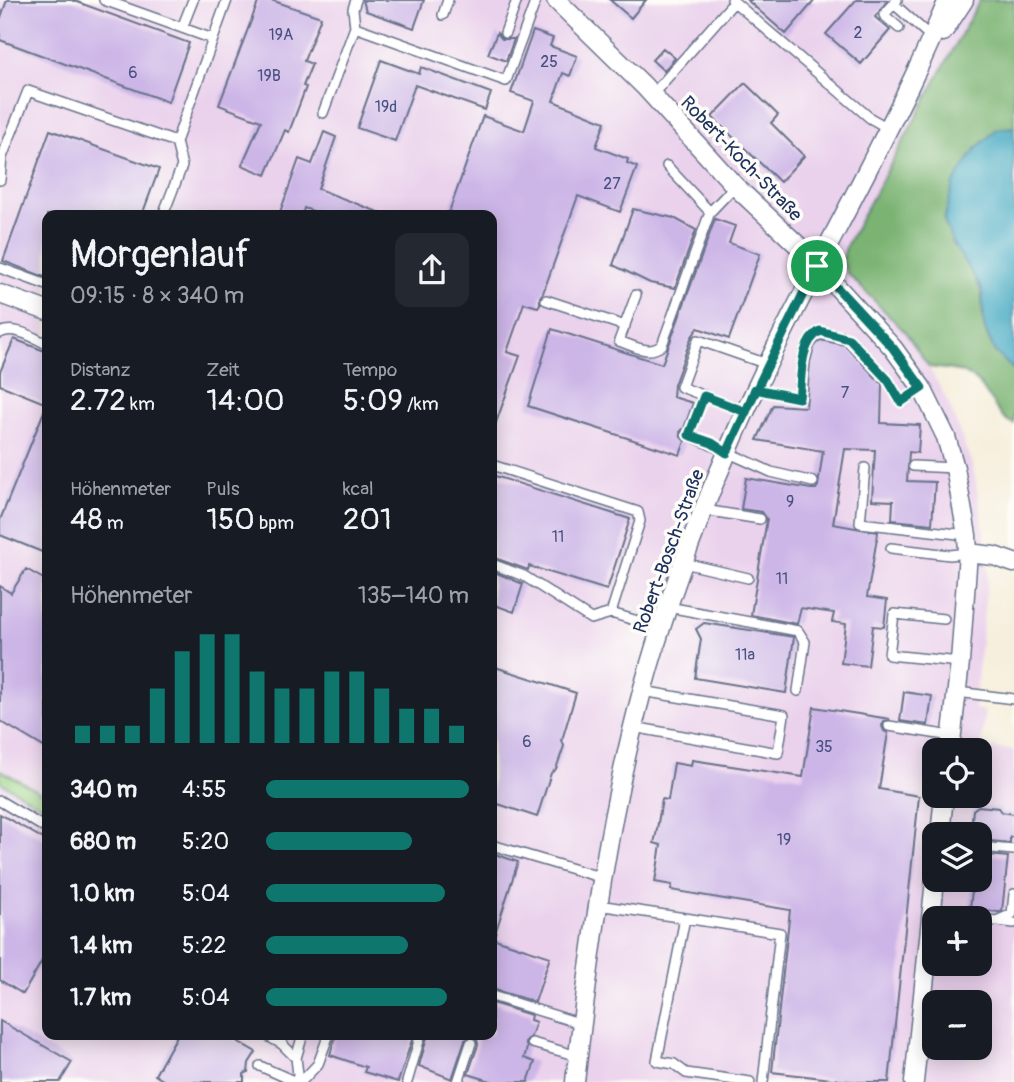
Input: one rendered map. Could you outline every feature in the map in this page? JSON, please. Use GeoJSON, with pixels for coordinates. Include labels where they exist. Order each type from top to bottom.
{"type":"FeatureCollection","features":[{"type":"Feature","properties":{"kind":"street","name":"Robert-Koch-Straße"},"geometry":{"type":"LineString","coordinates":[[556,0],[817,266],[893,348],[922,388],[946,437],[956,468],[967,535],[960,662],[952,738]]}},
{"type":"Feature","properties":{"kind":"street","name":"Robert-Bosch-Straße"},"geometry":{"type":"LineString","coordinates":[[934,40],[948,0]]}},
{"type":"Feature","properties":{"kind":"street","name":"Robert-Bosch-Straße"},"geometry":{"type":"LineString","coordinates":[[575,1082],[598,905],[615,808],[642,691],[668,607],[727,453],[767,364],[916,73],[934,40],[964,0]]}},
{"type":"Feature","properties":{"kind":"street"},"geometry":{"type":"LineString","coordinates":[[0,294],[42,309]]}},
{"type":"Feature","properties":{"kind":"street"},"geometry":{"type":"LineString","coordinates":[[968,554],[994,556],[1014,563]]}},
{"type":"Feature","properties":{"kind":"street"},"geometry":{"type":"LineString","coordinates":[[914,1082],[926,976]]}},
{"type":"Feature","properties":{"kind":"lane"},"geometry":{"type":"LineString","coordinates":[[104,0],[213,39]]}},
{"type":"Feature","properties":{"kind":"lane"},"geometry":{"type":"LineString","coordinates":[[182,28],[193,0]]}},
{"type":"Feature","properties":{"kind":"lane"},"geometry":{"type":"LineString","coordinates":[[165,210],[182,166],[176,142],[227,0]]}},
{"type":"Feature","properties":{"kind":"lane"},"geometry":{"type":"LineString","coordinates":[[323,113],[355,27],[353,9],[356,0]]}},
{"type":"Feature","properties":{"kind":"lane"},"geometry":{"type":"LineString","coordinates":[[443,15],[449,0]]}},
{"type":"Feature","properties":{"kind":"lane"},"geometry":{"type":"LineString","coordinates":[[505,33],[517,0]]}},
{"type":"Feature","properties":{"kind":"lane"},"geometry":{"type":"LineString","coordinates":[[355,27],[506,81],[536,0]]}},
{"type":"Feature","properties":{"kind":"lane"},"geometry":{"type":"LineString","coordinates":[[652,95],[733,1],[870,118],[888,128]]}},
{"type":"Feature","properties":{"kind":"lane"},"geometry":{"type":"LineString","coordinates":[[899,28],[884,15],[895,2],[934,40]]}},
{"type":"Feature","properties":{"kind":"lane"},"geometry":{"type":"LineString","coordinates":[[0,180],[2,157],[28,91],[176,142]]}},
{"type":"Feature","properties":{"kind":"lane"},"geometry":{"type":"LineString","coordinates":[[667,166],[710,212]]}},
{"type":"Feature","properties":{"kind":"lane"},"geometry":{"type":"LineString","coordinates":[[636,295],[620,341],[648,351],[657,350],[662,345],[710,212],[736,186]]}},
{"type":"Feature","properties":{"kind":"lane"},"geometry":{"type":"LineString","coordinates":[[0,268],[42,283]]}},
{"type":"Feature","properties":{"kind":"lane"},"geometry":{"type":"LineString","coordinates":[[546,300],[625,326]]}},
{"type":"Feature","properties":{"kind":"lane"},"geometry":{"type":"LineString","coordinates":[[0,333],[5,330],[15,331],[42,342]]}},
{"type":"Feature","properties":{"kind":"lane"},"geometry":{"type":"LineString","coordinates":[[755,389],[799,398],[805,348],[820,331],[849,339],[888,380],[901,402],[922,388]]}},
{"type":"Feature","properties":{"kind":"lane"},"geometry":{"type":"LineString","coordinates":[[746,412],[681,387],[698,340],[767,364]]}},
{"type":"Feature","properties":{"kind":"lane"},"geometry":{"type":"LineString","coordinates":[[704,396],[688,435],[712,443],[727,453],[771,472],[813,481]]}},
{"type":"Feature","properties":{"kind":"lane"},"geometry":{"type":"LineString","coordinates":[[913,466],[956,468]]}},
{"type":"Feature","properties":{"kind":"lane"},"geometry":{"type":"LineString","coordinates":[[497,467],[638,512],[640,521],[611,612]]}},
{"type":"Feature","properties":{"kind":"lane"},"geometry":{"type":"LineString","coordinates":[[865,468],[860,523],[967,535]]}},
{"type":"Feature","properties":{"kind":"lane"},"geometry":{"type":"LineString","coordinates":[[704,510],[760,519]]}},
{"type":"Feature","properties":{"kind":"lane"},"geometry":{"type":"LineString","coordinates":[[891,548],[950,555],[968,554]]}},
{"type":"Feature","properties":{"kind":"lane"},"geometry":{"type":"LineString","coordinates":[[684,563],[748,578]]}},
{"type":"Feature","properties":{"kind":"lane"},"geometry":{"type":"LineString","coordinates":[[497,566],[524,576],[591,619],[611,612],[661,628]]}},
{"type":"Feature","properties":{"kind":"lane"},"geometry":{"type":"LineString","coordinates":[[668,607],[798,631],[805,642],[798,691]]}},
{"type":"Feature","properties":{"kind":"lane"},"geometry":{"type":"LineString","coordinates":[[944,619],[894,614],[889,655],[960,662]]}},
{"type":"Feature","properties":{"kind":"lane"},"geometry":{"type":"LineString","coordinates":[[633,727],[778,754],[784,715],[642,691]]}},
{"type":"Feature","properties":{"kind":"lane"},"geometry":{"type":"LineString","coordinates":[[957,692],[1014,699]]}},
{"type":"Feature","properties":{"kind":"lane"},"geometry":{"type":"LineString","coordinates":[[889,726],[930,738]]}},
{"type":"Feature","properties":{"kind":"lane"},"geometry":{"type":"LineString","coordinates":[[0,801],[42,826]]}},
{"type":"Feature","properties":{"kind":"lane"},"geometry":{"type":"LineString","coordinates":[[497,846],[603,878]]}},
{"type":"Feature","properties":{"kind":"lane"},"geometry":{"type":"LineString","coordinates":[[992,848],[1014,850]]}},
{"type":"Feature","properties":{"kind":"lane"},"geometry":{"type":"LineString","coordinates":[[996,921],[1012,914],[1014,894]]}},
{"type":"Feature","properties":{"kind":"lane"},"geometry":{"type":"LineString","coordinates":[[598,905],[780,933],[763,1082]]}},
{"type":"Feature","properties":{"kind":"lane"},"geometry":{"type":"LineString","coordinates":[[685,918],[657,1061],[674,1063],[686,1073],[750,1082]]}},
{"type":"Feature","properties":{"kind":"lane"},"geometry":{"type":"LineString","coordinates":[[992,920],[1014,923]]}},
{"type":"Feature","properties":{"kind":"lane"},"geometry":{"type":"LineString","coordinates":[[497,998],[582,1024]]}},
{"type":"Feature","properties":{"kind":"lane"},"geometry":{"type":"LineString","coordinates":[[275,1040],[296,1058]]}},
{"type":"Feature","properties":{"kind":"lane"},"geometry":{"type":"LineString","coordinates":[[299,1082],[296,1058],[301,1040]]}},
{"type":"Feature","properties":{"kind":"lane"},"geometry":{"type":"LineString","coordinates":[[299,1082],[318,1063],[326,1040]]}},
{"type":"Feature","properties":{"kind":"lane"},"geometry":{"type":"LineString","coordinates":[[407,1082],[419,1040]]}},
{"type":"Feature","properties":{"kind":"lane"},"geometry":{"type":"LineString","coordinates":[[458,1082],[471,1043]]}},
{"type":"Feature","properties":{"kind":"lane"},"geometry":{"type":"LineString","coordinates":[[532,1043],[578,1056]]}},
{"type":"Feature","properties":{"kind":"lane"},"geometry":{"type":"LineString","coordinates":[[260,1066],[299,1082]]}},
{"type":"Feature","properties":{"kind":"shaded area"},"geometry":{"type":"Polygon","coordinates":[[[0,0],[980,0],[842,255],[847,273],[905,332],[929,367],[948,402],[973,467],[985,537],[988,572],[974,709],[985,711],[982,738],[922,738],[922,808],[992,808],[992,748],[1014,750],[1014,1082],[0,1082],[0,0]]]}},
{"type":"Feature","properties":{"kind":"green space"},"geometry":{"type":"Polygon","coordinates":[[[980,0],[1014,0],[1014,127],[997,129],[974,276],[981,294],[988,338],[999,355],[1014,370],[1014,424],[1001,415],[981,386],[968,375],[929,367],[905,332],[847,273],[842,262],[846,246],[980,0]]]}},
{"type":"Feature","properties":{"kind":"green space"},"geometry":{"type":"Polygon","coordinates":[[[0,770],[42,793],[42,806],[0,782],[0,770]]]}},
{"type":"Feature","properties":{"kind":"water"},"geometry":{"type":"Polygon","coordinates":[[[1014,127],[1014,370],[995,352],[984,326],[982,289],[953,244],[944,220],[953,185],[974,151],[997,129],[1014,127]]]}},
{"type":"Feature","properties":{"kind":"building"},"geometry":{"type":"Polygon","coordinates":[[[7,0],[72,0],[189,43],[168,102],[0,40],[0,20],[7,0]]]}},
{"type":"Feature","properties":{"kind":"building"},"geometry":{"type":"Polygon","coordinates":[[[259,0],[271,0],[321,17],[304,61],[312,64],[303,86],[306,87],[289,132],[285,130],[266,175],[242,165],[261,121],[219,105],[259,0]]]}},
{"type":"Feature","properties":{"kind":"building"},"geometry":{"type":"Polygon","coordinates":[[[363,0],[424,0],[414,28],[366,11],[363,0]]]}},
{"type":"Feature","properties":{"kind":"building"},"geometry":{"type":"Polygon","coordinates":[[[610,0],[646,0],[631,18],[610,0]]]}},
{"type":"Feature","properties":{"kind":"building"},"geometry":{"type":"Polygon","coordinates":[[[747,0],[815,0],[786,34],[747,0]]]}},
{"type":"Feature","properties":{"kind":"building"},"geometry":{"type":"Polygon","coordinates":[[[856,0],[888,0],[875,17],[890,30],[861,64],[826,34],[856,0]]]}},
{"type":"Feature","properties":{"kind":"building"},"geometry":{"type":"Polygon","coordinates":[[[533,31],[553,38],[550,46],[577,56],[570,76],[563,73],[553,101],[605,122],[596,147],[628,159],[627,163],[637,167],[620,212],[578,196],[540,297],[540,304],[538,307],[524,303],[507,352],[520,356],[497,420],[497,210],[450,210],[483,116],[524,131],[534,101],[511,93],[533,31]]]}},
{"type":"Feature","properties":{"kind":"building"},"geometry":{"type":"Polygon","coordinates":[[[497,33],[502,39],[514,39],[506,61],[488,54],[497,33]]]}},
{"type":"Feature","properties":{"kind":"building"},"geometry":{"type":"Polygon","coordinates":[[[663,48],[675,58],[664,71],[652,60],[663,48]]]}},
{"type":"Feature","properties":{"kind":"building"},"geometry":{"type":"Polygon","coordinates":[[[381,60],[419,74],[421,67],[491,93],[485,110],[415,85],[395,141],[357,128],[381,60]]]}},
{"type":"Feature","properties":{"kind":"building"},"geometry":{"type":"Polygon","coordinates":[[[745,83],[778,115],[771,123],[804,156],[780,182],[712,117],[745,83]]]}},
{"type":"Feature","properties":{"kind":"building"},"geometry":{"type":"Polygon","coordinates":[[[50,130],[159,169],[144,210],[42,210],[42,276],[3,261],[50,130]]]}},
{"type":"Feature","properties":{"kind":"building"},"geometry":{"type":"Polygon","coordinates":[[[324,132],[336,137],[318,189],[373,210],[281,210],[299,159],[312,164],[324,132]]]}},
{"type":"Feature","properties":{"kind":"building"},"geometry":{"type":"Polygon","coordinates":[[[633,209],[674,218],[696,230],[675,288],[650,283],[613,265],[633,209]]]}},
{"type":"Feature","properties":{"kind":"building"},"geometry":{"type":"Polygon","coordinates":[[[715,219],[735,226],[729,243],[760,254],[729,339],[698,328],[691,338],[674,385],[673,397],[693,403],[680,432],[685,441],[680,455],[528,406],[552,329],[662,364],[715,219]]]}},
{"type":"Feature","properties":{"kind":"building"},"geometry":{"type":"Polygon","coordinates":[[[14,339],[42,350],[42,402],[0,385],[0,372],[14,339]]]}},
{"type":"Feature","properties":{"kind":"building"},"geometry":{"type":"Polygon","coordinates":[[[820,340],[845,345],[882,384],[881,423],[920,425],[918,453],[909,452],[907,481],[935,482],[932,524],[892,520],[893,501],[872,500],[875,450],[845,449],[833,524],[878,532],[867,597],[887,600],[884,627],[873,626],[868,666],[841,663],[846,624],[832,622],[834,613],[801,608],[797,624],[751,615],[767,519],[762,512],[741,509],[746,478],[811,489],[818,486],[823,451],[757,440],[773,405],[806,407],[810,362],[814,347],[820,340]]]}},
{"type":"Feature","properties":{"kind":"building"},"geometry":{"type":"Polygon","coordinates":[[[42,416],[42,552],[0,535],[0,520],[42,416]]]}},
{"type":"Feature","properties":{"kind":"building"},"geometry":{"type":"Polygon","coordinates":[[[497,477],[630,519],[607,590],[529,566],[528,570],[497,559],[497,477]]]}},
{"type":"Feature","properties":{"kind":"building"},"geometry":{"type":"Polygon","coordinates":[[[26,569],[42,578],[42,746],[0,721],[0,586],[11,593],[26,569]]]}},
{"type":"Feature","properties":{"kind":"building"},"geometry":{"type":"Polygon","coordinates":[[[497,573],[523,584],[514,612],[497,606],[497,573]]]}},
{"type":"Feature","properties":{"kind":"building"},"geometry":{"type":"Polygon","coordinates":[[[704,623],[794,637],[786,693],[695,678],[701,639],[696,629],[704,623]]]}},
{"type":"Feature","properties":{"kind":"building"},"geometry":{"type":"Polygon","coordinates":[[[497,668],[576,693],[562,740],[564,746],[556,769],[551,773],[537,817],[497,804],[497,668]]]}},
{"type":"Feature","properties":{"kind":"building"},"geometry":{"type":"Polygon","coordinates":[[[904,692],[932,696],[928,725],[900,721],[904,692]]]}},
{"type":"Feature","properties":{"kind":"building"},"geometry":{"type":"Polygon","coordinates":[[[814,707],[890,719],[884,721],[882,726],[888,733],[879,789],[919,796],[889,1082],[857,1082],[772,1072],[790,910],[671,890],[672,885],[655,882],[661,845],[654,843],[662,799],[668,800],[674,763],[691,766],[692,760],[803,777],[814,707]]]}},
{"type":"Feature","properties":{"kind":"building"},"geometry":{"type":"Polygon","coordinates":[[[999,808],[1002,812],[1014,814],[1014,837],[1010,837],[1010,843],[992,841],[992,822],[972,822],[973,810],[999,808]]]}},
{"type":"Feature","properties":{"kind":"building"},"geometry":{"type":"Polygon","coordinates":[[[0,814],[42,838],[42,961],[23,994],[0,980],[0,814]]]}},
{"type":"Feature","properties":{"kind":"building"},"geometry":{"type":"Polygon","coordinates":[[[497,855],[518,862],[497,928],[497,855]]]}},
{"type":"Feature","properties":{"kind":"building"},"geometry":{"type":"Polygon","coordinates":[[[992,855],[1008,857],[1002,911],[992,911],[992,906],[970,906],[972,892],[992,892],[992,855]]]}},
{"type":"Feature","properties":{"kind":"building"},"geometry":{"type":"Polygon","coordinates":[[[497,940],[550,957],[535,1002],[497,991],[497,940]]]}},
{"type":"Feature","properties":{"kind":"building"},"geometry":{"type":"Polygon","coordinates":[[[497,1005],[531,1015],[530,1020],[536,1022],[531,1036],[525,1042],[527,1048],[524,1058],[535,1062],[528,1082],[494,1082],[468,1074],[478,1045],[477,1040],[497,1040],[497,1005]]]}},
{"type":"Feature","properties":{"kind":"building"},"geometry":{"type":"Polygon","coordinates":[[[0,1021],[72,1062],[60,1082],[0,1082],[0,1021]]]}},
{"type":"Feature","properties":{"kind":"building"},"geometry":{"type":"Polygon","coordinates":[[[175,1040],[235,1040],[256,1052],[249,1063],[248,1072],[244,1074],[244,1082],[166,1082],[155,1075],[175,1040]]]}},
{"type":"Feature","properties":{"kind":"building"},"geometry":{"type":"Polygon","coordinates":[[[334,1040],[412,1040],[398,1082],[364,1072],[366,1067],[330,1055],[334,1040]]]}},
{"type":"Feature","properties":{"kind":"building"},"geometry":{"type":"Polygon","coordinates":[[[426,1040],[465,1040],[452,1079],[419,1066],[426,1040]]]}},
{"type":"Feature","properties":{"kind":"route"},"geometry":{"type":"LineString","coordinates":[[817,266],[767,364],[755,389],[746,412],[727,453],[712,443],[689,435],[704,396],[746,412],[755,389],[799,398],[805,348],[820,331],[849,339],[888,380],[901,402],[922,388],[893,348],[817,266]]}}]}
